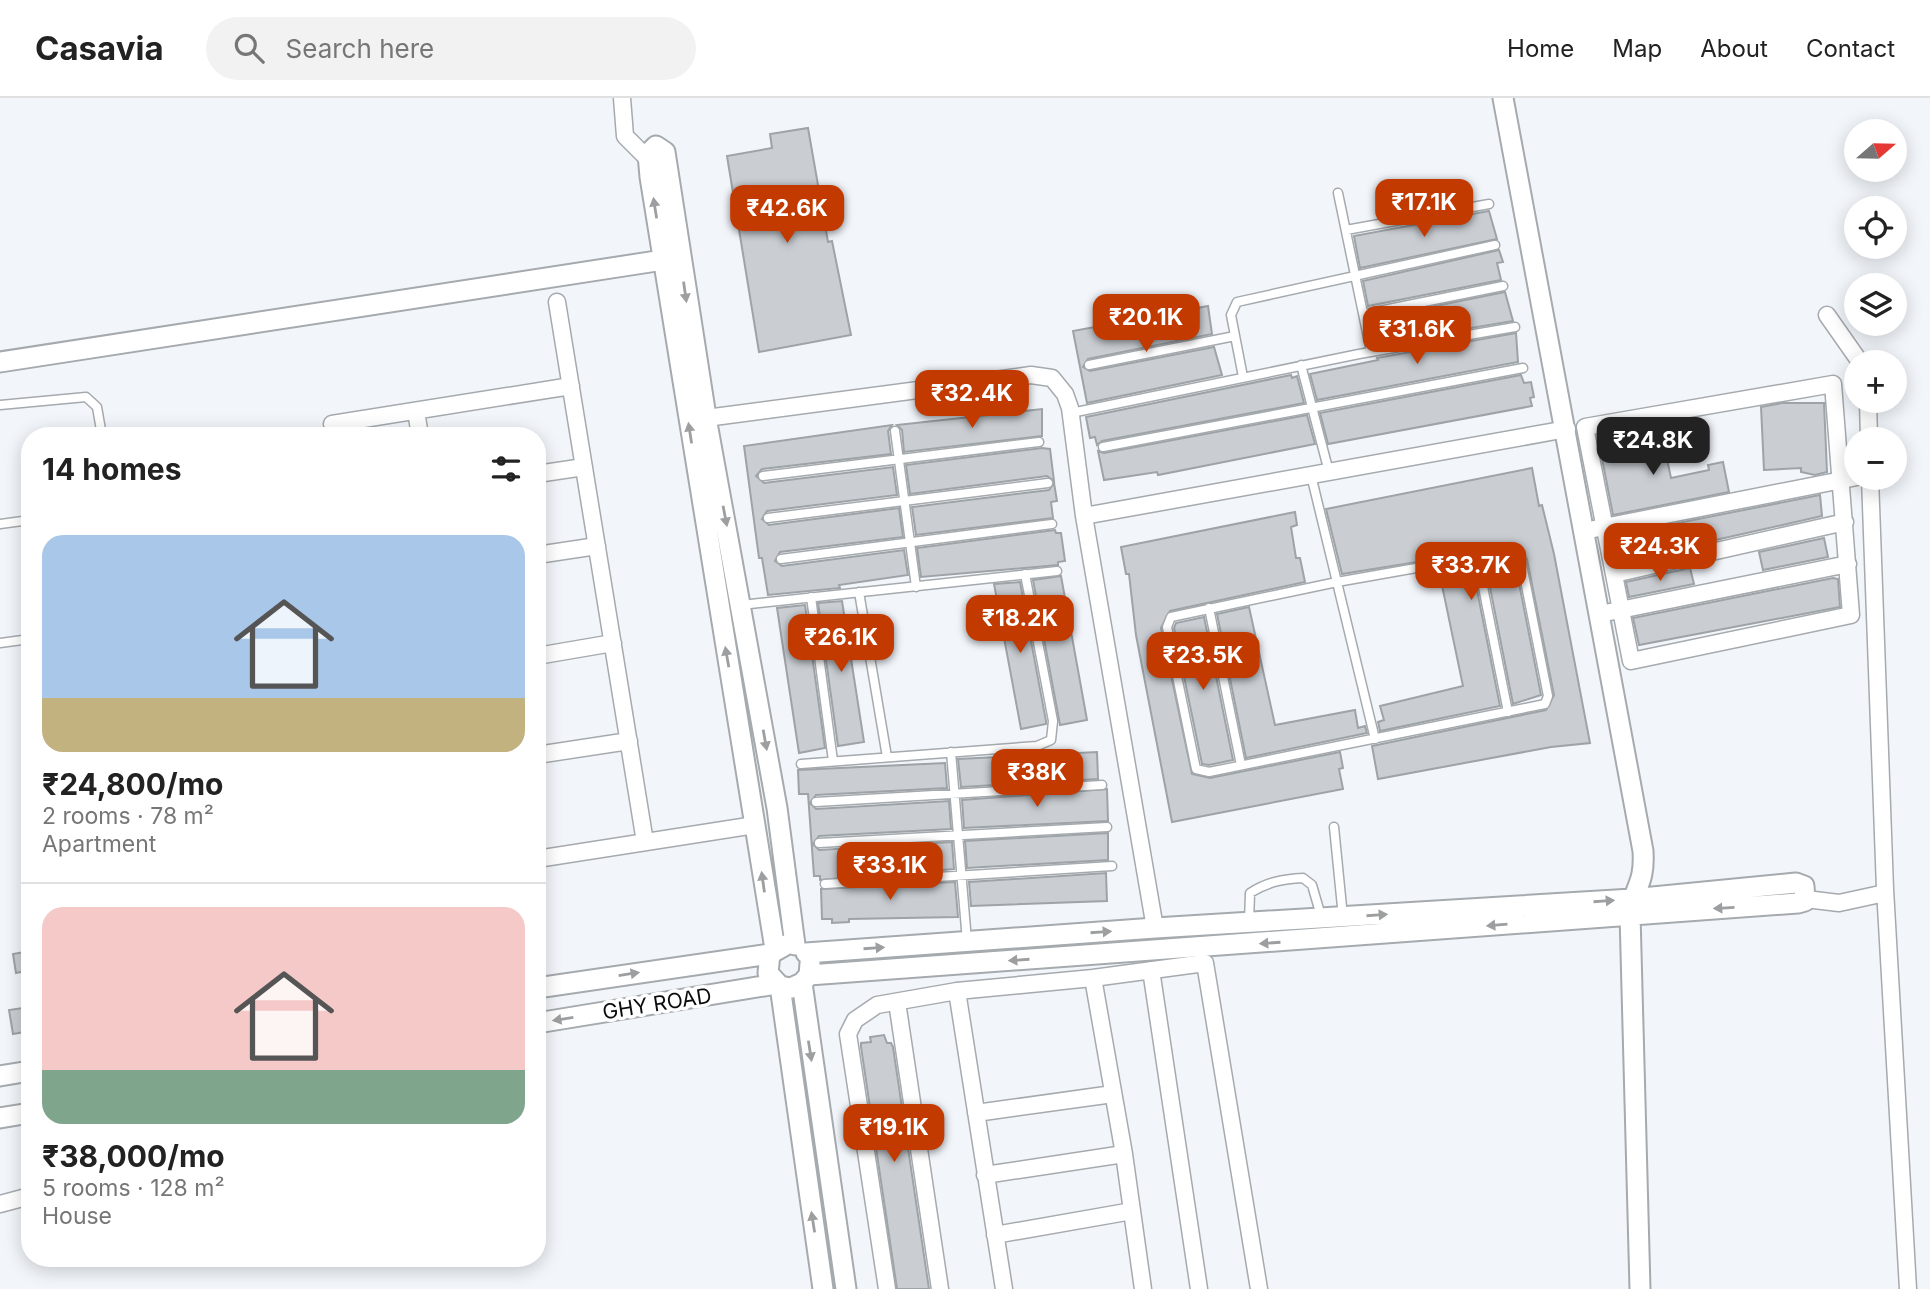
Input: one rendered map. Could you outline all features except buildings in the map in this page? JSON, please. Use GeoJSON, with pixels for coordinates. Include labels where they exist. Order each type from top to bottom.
{"type":"FeatureCollection","features":[{"type":"Feature","properties":{"kind":"street"},"geometry":{"type":"LineString","coordinates":[[622,98],[625,136],[648,159]]}},
{"type":"Feature","properties":{"kind":"street"},"geometry":{"type":"LineString","coordinates":[[1503,98],[1515,174],[1567,429],[1594,529],[1614,573],[1631,661],[1851,615],[1845,522],[1848,490]]}},
{"type":"Feature","properties":{"kind":"street"},"geometry":{"type":"LineString","coordinates":[[787,950],[777,808],[706,418],[664,149],[653,147],[648,159],[663,260],[755,825],[787,950],[805,979],[846,1289]]}},
{"type":"Feature","properties":{"kind":"street"},"geometry":{"type":"LineString","coordinates":[[0,362],[663,260]]}},
{"type":"Feature","properties":{"kind":"street"},"geometry":{"type":"LineString","coordinates":[[557,302],[645,842]]}},
{"type":"Feature","properties":{"kind":"street"},"geometry":{"type":"LineString","coordinates":[[1827,315],[1852,350]]}},
{"type":"Feature","properties":{"kind":"street"},"geometry":{"type":"LineString","coordinates":[[706,418],[1031,375],[1052,379],[1065,394],[1071,413],[1084,516],[1155,928]]}},
{"type":"Feature","properties":{"kind":"street"},"geometry":{"type":"LineString","coordinates":[[1640,1289],[1631,906],[1644,876],[1643,851],[1600,614],[1585,427],[1833,384],[1844,449]]}},
{"type":"Feature","properties":{"kind":"street"},"geometry":{"type":"LineString","coordinates":[[332,425],[571,386]]}},
{"type":"Feature","properties":{"kind":"street"},"geometry":{"type":"LineString","coordinates":[[416,411],[419,427]]}},
{"type":"Feature","properties":{"kind":"street"},"geometry":{"type":"LineString","coordinates":[[1084,516],[1567,429]]}},
{"type":"Feature","properties":{"kind":"street"},"geometry":{"type":"LineString","coordinates":[[546,473],[584,467]]}},
{"type":"Feature","properties":{"kind":"street"},"geometry":{"type":"LineString","coordinates":[[1594,529],[1844,479]]}},
{"type":"Feature","properties":{"kind":"street"},"geometry":{"type":"LineString","coordinates":[[1870,490],[1885,893],[1908,1289]]}},
{"type":"Feature","properties":{"kind":"street"},"geometry":{"type":"LineString","coordinates":[[1614,573],[1845,522]]}},
{"type":"Feature","properties":{"kind":"street"},"geometry":{"type":"LineString","coordinates":[[546,554],[597,546]]}},
{"type":"Feature","properties":{"kind":"street"},"geometry":{"type":"LineString","coordinates":[[1600,614],[1848,560],[1873,560]]}},
{"type":"Feature","properties":{"kind":"street"},"geometry":{"type":"LineString","coordinates":[[546,654],[612,643]]}},
{"type":"Feature","properties":{"kind":"street"},"geometry":{"type":"LineString","coordinates":[[546,754],[629,741]]}},
{"type":"Feature","properties":{"kind":"street"},"geometry":{"type":"LineString","coordinates":[[546,858],[755,825]]}},
{"type":"Feature","properties":{"kind":"street"},"geometry":{"type":"LineString","coordinates":[[1631,906],[1796,883],[1804,886],[1806,899],[1839,903],[1885,893]]}},
{"type":"Feature","properties":{"kind":"street","name":"GHY ROAD"},"geometry":{"type":"LineString","coordinates":[[546,987],[787,950],[967,942],[1321,918],[1631,906]]}},
{"type":"Feature","properties":{"kind":"street","name":"GHY ROAD"},"geometry":{"type":"LineString","coordinates":[[546,1022],[778,985],[792,988],[805,979],[1308,940],[1631,906]]}},
{"type":"Feature","properties":{"kind":"street"},"geometry":{"type":"LineString","coordinates":[[787,950],[767,966],[778,985],[824,1289]]}},
{"type":"Feature","properties":{"kind":"street"},"geometry":{"type":"LineString","coordinates":[[887,1289],[848,1034],[855,1020],[877,1005],[957,991],[1093,978],[1205,963],[1259,1289]]}},
{"type":"Feature","properties":{"kind":"street"},"geometry":{"type":"LineString","coordinates":[[1151,970],[1199,1289]]}},
{"type":"Feature","properties":{"kind":"street"},"geometry":{"type":"LineString","coordinates":[[1093,978],[1124,1154],[1138,1288]]}},
{"type":"Feature","properties":{"kind":"street"},"geometry":{"type":"LineString","coordinates":[[957,991],[1003,1289]]}},
{"type":"Feature","properties":{"kind":"street"},"geometry":{"type":"LineString","coordinates":[[897,1002],[940,1289]]}},
{"type":"Feature","properties":{"kind":"street"},"geometry":{"type":"LineString","coordinates":[[0,1076],[21,1073]]}},
{"type":"Feature","properties":{"kind":"street"},"geometry":{"type":"LineString","coordinates":[[976,1113],[1113,1094]]}},
{"type":"Feature","properties":{"kind":"street"},"geometry":{"type":"LineString","coordinates":[[0,1118],[21,1114]]}},
{"type":"Feature","properties":{"kind":"street"},"geometry":{"type":"LineString","coordinates":[[985,1175],[1124,1154]]}},
{"type":"Feature","properties":{"kind":"street"},"geometry":{"type":"LineString","coordinates":[[0,1203],[21,1197]]}},
{"type":"Feature","properties":{"kind":"street"},"geometry":{"type":"LineString","coordinates":[[995,1235],[1132,1211]]}},
{"type":"Feature","properties":{"kind":"lane"},"geometry":{"type":"LineString","coordinates":[[1338,192],[1371,352]]}},
{"type":"Feature","properties":{"kind":"lane"},"geometry":{"type":"LineString","coordinates":[[1346,230],[1489,204]]}},
{"type":"Feature","properties":{"kind":"lane"},"geometry":{"type":"LineString","coordinates":[[1243,377],[1231,315],[1237,302],[1495,245]]}},
{"type":"Feature","properties":{"kind":"lane"},"geometry":{"type":"LineString","coordinates":[[1364,314],[1503,286]]}},
{"type":"Feature","properties":{"kind":"lane"},"geometry":{"type":"LineString","coordinates":[[1071,413],[1301,365],[1515,327]]}},
{"type":"Feature","properties":{"kind":"lane"},"geometry":{"type":"LineString","coordinates":[[1089,365],[1235,336]]}},
{"type":"Feature","properties":{"kind":"lane"},"geometry":{"type":"LineString","coordinates":[[1301,365],[1329,472]]}},
{"type":"Feature","properties":{"kind":"lane"},"geometry":{"type":"LineString","coordinates":[[1103,447],[1523,368]]}},
{"type":"Feature","properties":{"kind":"lane"},"geometry":{"type":"LineString","coordinates":[[0,405],[86,397],[97,407],[100,427]]}},
{"type":"Feature","properties":{"kind":"lane"},"geometry":{"type":"LineString","coordinates":[[895,431],[916,587]]}},
{"type":"Feature","properties":{"kind":"lane"},"geometry":{"type":"LineString","coordinates":[[763,476],[1039,442]]}},
{"type":"Feature","properties":{"kind":"lane"},"geometry":{"type":"LineString","coordinates":[[1311,475],[1375,739]]}},
{"type":"Feature","properties":{"kind":"lane"},"geometry":{"type":"LineString","coordinates":[[768,517],[1048,483]]}},
{"type":"Feature","properties":{"kind":"lane"},"geometry":{"type":"LineString","coordinates":[[0,524],[21,521]]}},
{"type":"Feature","properties":{"kind":"lane"},"geometry":{"type":"LineString","coordinates":[[781,559],[1052,524]]}},
{"type":"Feature","properties":{"kind":"lane"},"geometry":{"type":"LineString","coordinates":[[1516,552],[1524,573],[1548,699],[1540,705],[1508,712],[1202,772],[1194,764],[1167,623],[1176,615],[1337,582],[1476,556],[1516,552]]}},
{"type":"Feature","properties":{"kind":"lane"},"geometry":{"type":"LineString","coordinates":[[1476,556],[1508,712]]}},
{"type":"Feature","properties":{"kind":"lane"},"geometry":{"type":"LineString","coordinates":[[741,605],[1057,571]]}},
{"type":"Feature","properties":{"kind":"lane"},"geometry":{"type":"LineString","coordinates":[[801,764],[1037,746],[1051,740],[1054,735],[1025,575]]}},
{"type":"Feature","properties":{"kind":"lane"},"geometry":{"type":"LineString","coordinates":[[859,592],[887,757]]}},
{"type":"Feature","properties":{"kind":"lane"},"geometry":{"type":"LineString","coordinates":[[811,597],[833,761]]}},
{"type":"Feature","properties":{"kind":"lane"},"geometry":{"type":"LineString","coordinates":[[1209,608],[1241,765]]}},
{"type":"Feature","properties":{"kind":"lane"},"geometry":{"type":"LineString","coordinates":[[0,643],[21,640]]}},
{"type":"Feature","properties":{"kind":"lane"},"geometry":{"type":"LineString","coordinates":[[951,752],[967,942]]}},
{"type":"Feature","properties":{"kind":"lane"},"geometry":{"type":"LineString","coordinates":[[816,802],[1102,785]]}},
{"type":"Feature","properties":{"kind":"lane"},"geometry":{"type":"LineString","coordinates":[[819,844],[1107,827]]}},
{"type":"Feature","properties":{"kind":"lane"},"geometry":{"type":"LineString","coordinates":[[1334,827],[1343,917]]}},
{"type":"Feature","properties":{"kind":"lane"},"geometry":{"type":"LineString","coordinates":[[825,884],[1112,866]]}},
{"type":"Feature","properties":{"kind":"lane"},"geometry":{"type":"LineString","coordinates":[[1249,922],[1250,893],[1263,884],[1303,878],[1312,885],[1321,918]]}}]}
